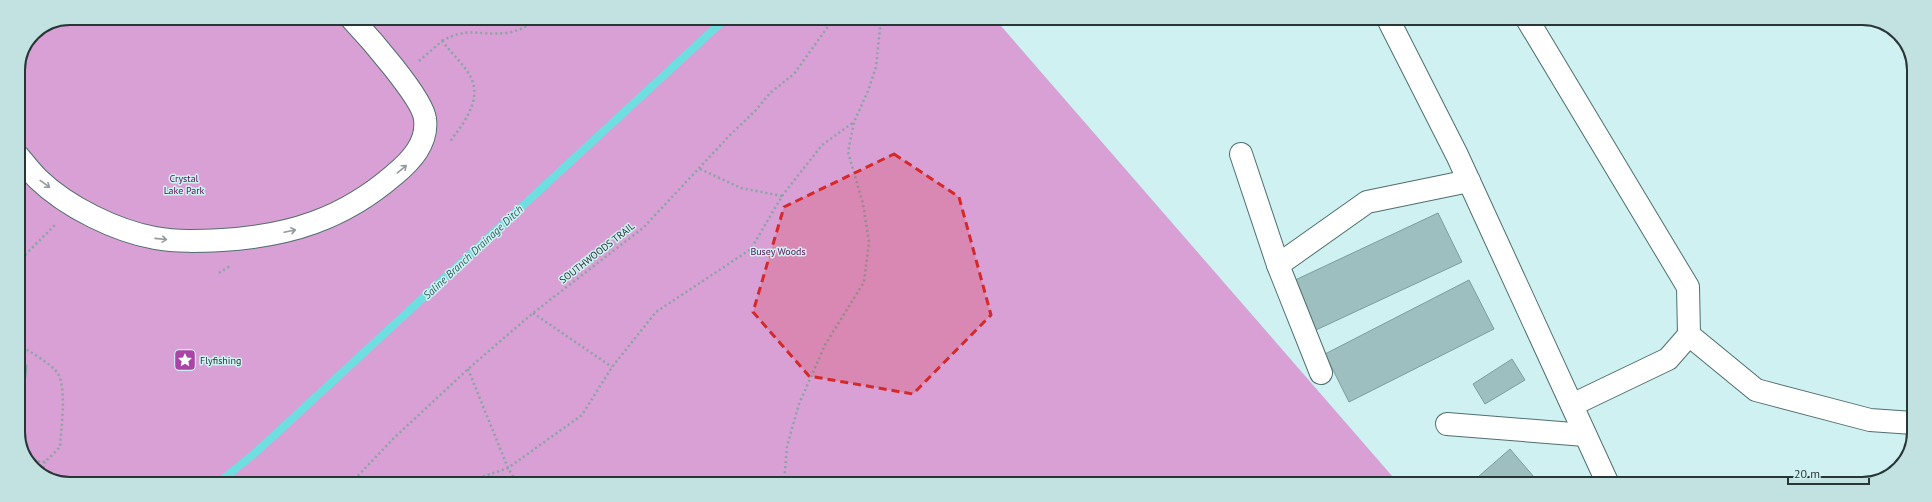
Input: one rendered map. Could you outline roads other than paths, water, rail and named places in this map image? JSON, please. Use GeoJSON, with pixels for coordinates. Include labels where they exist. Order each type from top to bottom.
{"type":"FeatureCollection","features":[{"type":"Feature","properties":{"kind":"lane"},"geometry":{"type":"LineString","coordinates":[[25,164],[39,180],[77,208],[116,228],[155,238],[194,242],[257,238],[296,230],[335,215],[381,187],[408,164],[419,150],[425,131],[425,117],[419,104],[401,78],[357,25]]}},
{"type":"Feature","properties":{"kind":"lane"},"geometry":{"type":"LineString","coordinates":[[1391,25],[1469,181],[1605,477]]}},
{"type":"Feature","properties":{"kind":"lane"},"geometry":{"type":"LineString","coordinates":[[1531,25],[1688,287],[1689,335],[1668,359],[1572,405]]}},
{"type":"Feature","properties":{"kind":"lane"},"geometry":{"type":"LineString","coordinates":[[1241,154],[1278,264],[1321,372]]}},
{"type":"Feature","properties":{"kind":"lane"},"geometry":{"type":"LineString","coordinates":[[1278,264],[1367,202],[1469,181]]}},
{"type":"Feature","properties":{"kind":"lane"},"geometry":{"type":"LineString","coordinates":[[1689,335],[1756,390],[1870,420],[1907,423]]}},
{"type":"Feature","properties":{"kind":"lane"},"geometry":{"type":"LineString","coordinates":[[1447,424],[1585,435]]}},
{"type":"Feature","properties":{"kind":"waterway","name":"Saline Branch Drainage Ditch"},"geometry":{"type":"LineString","coordinates":[[225,477],[255,453],[718,25]]}},
{"type":"Feature","properties":{"kind":"place","name":"Flyfishing"},"geometry":{"type":"Point","coordinates":[185,360]}},
{"type":"Feature","properties":{"kind":"park label","name":"Crystal Lake Park"},"geometry":{"type":"Point","coordinates":[184,184]}},
{"type":"Feature","properties":{"kind":"park label","name":"Busey Woods"},"geometry":{"type":"Point","coordinates":[778,251]}}]}
